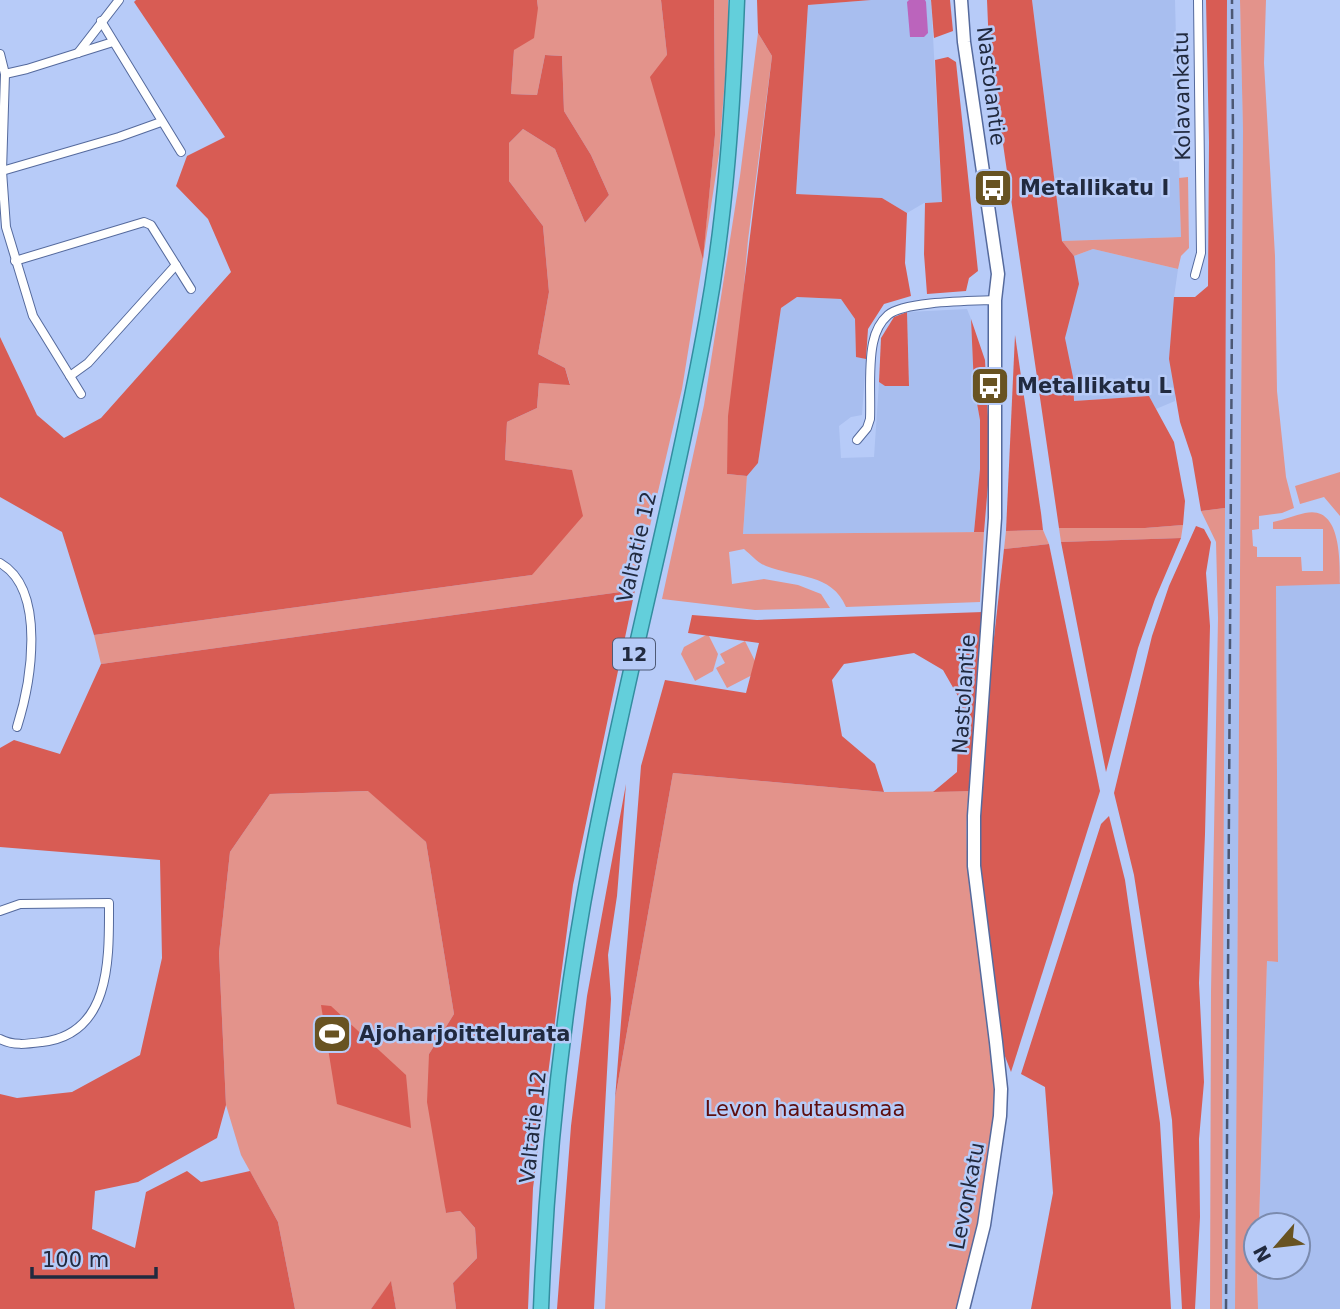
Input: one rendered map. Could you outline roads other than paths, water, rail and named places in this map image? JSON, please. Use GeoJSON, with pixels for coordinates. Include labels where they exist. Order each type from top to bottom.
{"type":"FeatureCollection","features":[{"type":"Feature","properties":{"kind":"highway","name":"Valtatie 12"},"geometry":{"type":"LineString","coordinates":[[541,1309],[554,1121],[577,944],[604,794],[707,318],[729,146],[737,0]]}},
{"type":"Feature","properties":{"kind":"main road","name":"Nastolantie"},"geometry":{"type":"LineString","coordinates":[[961,0],[964,42],[998,274],[995,300],[995,518],[974,816],[974,854],[1001,1089]]}},
{"type":"Feature","properties":{"kind":"main road","name":"Levonkatu"},"geometry":{"type":"LineString","coordinates":[[962,1309],[984,1225],[993,1175],[1001,1089]]}},
{"type":"Feature","properties":{"kind":"street"},"geometry":{"type":"LineString","coordinates":[[78,53],[119,0]]}},
{"type":"Feature","properties":{"kind":"street","name":"Kolavankatu"},"geometry":{"type":"LineString","coordinates":[[1195,275],[1201,253],[1198,0]]}},
{"type":"Feature","properties":{"kind":"street"},"geometry":{"type":"LineString","coordinates":[[101,21],[181,152]]}},
{"type":"Feature","properties":{"kind":"street"},"geometry":{"type":"LineString","coordinates":[[5,74],[113,42]]}},
{"type":"Feature","properties":{"kind":"street"},"geometry":{"type":"LineString","coordinates":[[0,54],[5,74],[2,171],[6,228],[33,316],[81,394]]}},
{"type":"Feature","properties":{"kind":"street"},"geometry":{"type":"LineString","coordinates":[[2,171],[119,137],[161,121]]}},
{"type":"Feature","properties":{"kind":"street"},"geometry":{"type":"LineString","coordinates":[[15,261],[144,222],[151,225],[191,289]]}},
{"type":"Feature","properties":{"kind":"street"},"geometry":{"type":"LineString","coordinates":[[70,376],[88,363],[176,265]]}},
{"type":"Feature","properties":{"kind":"street"},"geometry":{"type":"LineString","coordinates":[[857,440],[867,428],[870,419],[873,344],[880,324],[889,313],[899,308],[919,305],[995,300]]}},
{"type":"Feature","properties":{"kind":"street"},"geometry":{"type":"LineString","coordinates":[[0,562],[11,569],[24,589],[31,632],[31,673],[17,727]]}},
{"type":"Feature","properties":{"kind":"street"},"geometry":{"type":"LineString","coordinates":[[0,911],[20,904],[109,903],[108,958],[92,1014],[85,1024],[73,1033],[44,1042],[10,1044],[0,1039]]}},
{"type":"Feature","properties":{"kind":"railway"},"geometry":{"type":"LineString","coordinates":[[1226,1309],[1232,0]]}},
{"type":"Feature","properties":{"kind":"place","name":"Metallikatu I"},"geometry":{"type":"Point","coordinates":[993,188]}},
{"type":"Feature","properties":{"kind":"place","name":"Metallikatu L"},"geometry":{"type":"Point","coordinates":[990,386]}},
{"type":"Feature","properties":{"kind":"place","name":"Ajoharjoittelurata"},"geometry":{"type":"Point","coordinates":[332,1034]}},
{"type":"Feature","properties":{"kind":"park label","name":"Levon hautausmaa"},"geometry":{"type":"Point","coordinates":[805,1109]}}]}
